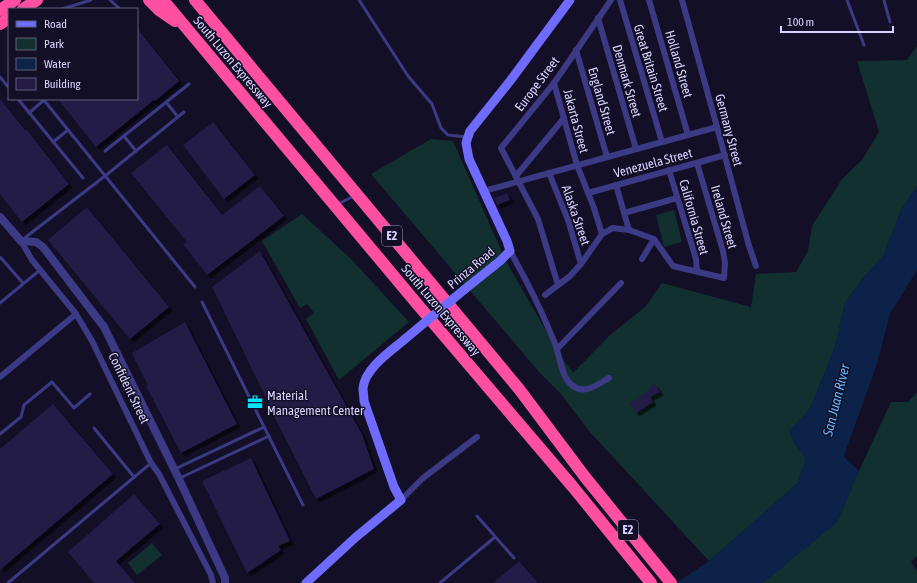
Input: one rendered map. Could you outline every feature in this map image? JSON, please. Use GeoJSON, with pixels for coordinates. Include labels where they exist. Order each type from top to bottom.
{"type":"FeatureCollection","features":[{"type":"Feature","properties":{"kind":"highway"},"geometry":{"type":"LineString","coordinates":[[0,10],[15,0]]}},
{"type":"Feature","properties":{"kind":"highway"},"geometry":{"type":"LineString","coordinates":[[25,8],[37,0]]}},
{"type":"Feature","properties":{"kind":"highway"},"geometry":{"type":"LineString","coordinates":[[149,0],[159,10],[188,30]]}},
{"type":"Feature","properties":{"kind":"highway","name":"South Luzon Expressway"},"geometry":{"type":"LineString","coordinates":[[163,0],[573,487],[651,583]]}},
{"type":"Feature","properties":{"kind":"highway","name":"South Luzon Expressway"},"geometry":{"type":"LineString","coordinates":[[195,0],[519,389],[585,477],[671,583]]}},
{"type":"Feature","properties":{"kind":"main road"},"geometry":{"type":"LineString","coordinates":[[468,137],[470,131],[510,81],[570,0]]}},
{"type":"Feature","properties":{"kind":"main road","name":"Prinza Road"},"geometry":{"type":"LineString","coordinates":[[401,500],[394,487],[364,400],[366,377],[371,370],[405,339],[500,261],[510,251],[507,241],[469,159],[466,143],[468,137]]}},
{"type":"Feature","properties":{"kind":"main road"},"geometry":{"type":"LineString","coordinates":[[306,583],[356,537],[401,500]]}},
{"type":"Feature","properties":{"kind":"street","name":"Europe Street"},"geometry":{"type":"LineString","coordinates":[[517,178],[501,148],[554,83],[611,0]]}},
{"type":"Feature","properties":{"kind":"street","name":"Great Britain Street"},"geometry":{"type":"LineString","coordinates":[[620,0],[662,142]]}},
{"type":"Feature","properties":{"kind":"street","name":"Holland Street"},"geometry":{"type":"LineString","coordinates":[[649,0],[688,135]]}},
{"type":"Feature","properties":{"kind":"street","name":"Germany Street"},"geometry":{"type":"LineString","coordinates":[[682,0],[749,246],[756,266]]}},
{"type":"Feature","properties":{"kind":"street","name":"Denmark Street"},"geometry":{"type":"LineString","coordinates":[[598,18],[636,149]]}},
{"type":"Feature","properties":{"kind":"street","name":"England Street"},"geometry":{"type":"LineString","coordinates":[[576,50],[607,157]]}},
{"type":"Feature","properties":{"kind":"street","name":"Jakarta Street"},"geometry":{"type":"LineString","coordinates":[[554,83],[577,166],[594,208],[602,234]]}},
{"type":"Feature","properties":{"kind":"street"},"geometry":{"type":"LineString","coordinates":[[517,178],[564,118]]}},
{"type":"Feature","properties":{"kind":"street"},"geometry":{"type":"LineString","coordinates":[[484,191],[517,178],[549,173],[577,166],[717,127]]}},
{"type":"Feature","properties":{"kind":"street","name":"Venezuela Street"},"geometry":{"type":"LineString","coordinates":[[588,193],[725,155]]}},
{"type":"Feature","properties":{"kind":"street","name":"Ireland Street"},"geometry":{"type":"LineString","coordinates":[[696,163],[723,251],[725,263],[724,278],[697,271]]}},
{"type":"Feature","properties":{"kind":"street","name":"California Street"},"geometry":{"type":"LineString","coordinates":[[669,170],[696,259],[697,271]]}},
{"type":"Feature","properties":{"kind":"street","name":"Alaska Street"},"geometry":{"type":"LineString","coordinates":[[549,173],[568,220],[581,264]]}},
{"type":"Feature","properties":{"kind":"street"},"geometry":{"type":"LineString","coordinates":[[517,178],[538,219],[558,285]]}},
{"type":"Feature","properties":{"kind":"street"},"geometry":{"type":"LineString","coordinates":[[616,185],[629,230]]}},
{"type":"Feature","properties":{"kind":"street"},"geometry":{"type":"LineString","coordinates":[[624,213],[677,198]]}},
{"type":"Feature","properties":{"kind":"street","name":"Confident Street"},"geometry":{"type":"LineString","coordinates":[[0,218],[21,241],[40,270],[76,314],[92,341],[151,463],[163,481],[211,575],[213,583]]}},
{"type":"Feature","properties":{"kind":"street"},"geometry":{"type":"LineString","coordinates":[[545,295],[581,264],[602,234],[613,228],[629,230],[654,239],[674,266],[697,271]]}},
{"type":"Feature","properties":{"kind":"street"},"geometry":{"type":"LineString","coordinates":[[642,259],[654,239]]}},
{"type":"Feature","properties":{"kind":"street"},"geometry":{"type":"LineString","coordinates":[[21,241],[36,242],[43,247],[98,319],[111,341],[179,479],[225,578],[225,583]]}},
{"type":"Feature","properties":{"kind":"street"},"geometry":{"type":"LineString","coordinates":[[510,251],[538,302],[557,349],[564,374],[573,386],[586,390],[595,387],[609,378]]}},
{"type":"Feature","properties":{"kind":"street"},"geometry":{"type":"LineString","coordinates":[[557,349],[621,283]]}},
{"type":"Feature","properties":{"kind":"street"},"geometry":{"type":"LineString","coordinates":[[0,377],[76,314]]}},
{"type":"Feature","properties":{"kind":"street"},"geometry":{"type":"LineString","coordinates":[[401,500],[423,478],[477,437]]}},
{"type":"Feature","properties":{"kind":"lane"},"geometry":{"type":"LineString","coordinates":[[65,8],[91,0]]}},
{"type":"Feature","properties":{"kind":"lane"},"geometry":{"type":"LineString","coordinates":[[110,0],[119,8]]}},
{"type":"Feature","properties":{"kind":"lane"},"geometry":{"type":"LineString","coordinates":[[358,0],[408,76],[432,104],[441,128],[448,135],[468,137]]}},
{"type":"Feature","properties":{"kind":"lane"},"geometry":{"type":"LineString","coordinates":[[847,0],[864,45]]}},
{"type":"Feature","properties":{"kind":"lane"},"geometry":{"type":"LineString","coordinates":[[884,0],[890,22]]}},
{"type":"Feature","properties":{"kind":"lane"},"geometry":{"type":"LineString","coordinates":[[0,77],[8,87]]}},
{"type":"Feature","properties":{"kind":"lane"},"geometry":{"type":"LineString","coordinates":[[105,151],[189,84]]}},
{"type":"Feature","properties":{"kind":"lane"},"geometry":{"type":"LineString","coordinates":[[19,100],[83,178]]}},
{"type":"Feature","properties":{"kind":"lane"},"geometry":{"type":"LineString","coordinates":[[29,112],[44,100],[195,287]]}},
{"type":"Feature","properties":{"kind":"lane"},"geometry":{"type":"LineString","coordinates":[[166,102],[178,117]]}},
{"type":"Feature","properties":{"kind":"lane"},"geometry":{"type":"LineString","coordinates":[[21,241],[184,112]]}},
{"type":"Feature","properties":{"kind":"lane"},"geometry":{"type":"LineString","coordinates":[[53,142],[68,130]]}},
{"type":"Feature","properties":{"kind":"lane"},"geometry":{"type":"LineString","coordinates":[[124,136],[136,151]]}},
{"type":"Feature","properties":{"kind":"lane"},"geometry":{"type":"LineString","coordinates":[[336,206],[350,197],[358,195]]}},
{"type":"Feature","properties":{"kind":"lane"},"geometry":{"type":"LineString","coordinates":[[0,257],[23,283]]}},
{"type":"Feature","properties":{"kind":"lane"},"geometry":{"type":"LineString","coordinates":[[0,303],[40,270]]}},
{"type":"Feature","properties":{"kind":"lane"},"geometry":{"type":"LineString","coordinates":[[202,302],[303,505]]}},
{"type":"Feature","properties":{"kind":"lane"},"geometry":{"type":"LineString","coordinates":[[0,434],[21,416],[24,405],[52,382],[74,408],[90,394]]}},
{"type":"Feature","properties":{"kind":"lane"},"geometry":{"type":"LineString","coordinates":[[174,470],[264,427]]}},
{"type":"Feature","properties":{"kind":"lane"},"geometry":{"type":"LineString","coordinates":[[94,428],[134,477]]}},
{"type":"Feature","properties":{"kind":"lane"},"geometry":{"type":"LineString","coordinates":[[179,479],[269,436]]}},
{"type":"Feature","properties":{"kind":"lane"},"geometry":{"type":"LineString","coordinates":[[8,583],[151,463]]}},
{"type":"Feature","properties":{"kind":"lane"},"geometry":{"type":"LineString","coordinates":[[477,516],[514,558]]}},
{"type":"Feature","properties":{"kind":"lane"},"geometry":{"type":"LineString","coordinates":[[440,583],[495,537]]}},
{"type":"Feature","properties":{"kind":"green space"},"geometry":{"type":"Polygon","coordinates":[[[917,46],[917,186],[901,210],[884,255],[864,277],[845,303],[835,347],[810,409],[790,430],[794,443],[806,458],[798,483],[709,561],[590,432],[560,393],[539,372],[371,174],[431,139],[453,141],[506,261],[560,355],[573,373],[609,336],[646,306],[662,283],[751,307],[756,274],[796,272],[808,251],[812,226],[842,179],[862,160],[879,132],[857,61],[907,60],[917,46]]]}},
{"type":"Feature","properties":{"kind":"green space"},"geometry":{"type":"Polygon","coordinates":[[[674,210],[682,242],[664,247],[656,215],[674,210]]]}},
{"type":"Feature","properties":{"kind":"green space"},"geometry":{"type":"Polygon","coordinates":[[[302,214],[352,260],[409,322],[339,380],[306,319],[314,313],[307,304],[300,308],[262,241],[302,214]]]}},
{"type":"Feature","properties":{"kind":"green space"},"geometry":{"type":"Polygon","coordinates":[[[917,392],[917,556],[911,562],[917,571],[917,583],[762,583],[837,522],[891,402],[908,402],[917,392]]]}},
{"type":"Feature","properties":{"kind":"green space"},"geometry":{"type":"Polygon","coordinates":[[[152,543],[162,555],[137,575],[128,563],[152,543]]]}},
{"type":"Feature","properties":{"kind":"water","name":"San Juan River"},"geometry":{"type":"Polygon","coordinates":[[[917,186],[917,270],[890,314],[876,367],[846,450],[844,457],[859,471],[837,522],[762,583],[676,583],[709,561],[798,483],[806,458],[794,443],[790,430],[810,409],[835,347],[845,303],[864,277],[884,255],[901,210],[917,186]]]}},
{"type":"Feature","properties":{"kind":"building"},"geometry":{"type":"Polygon","coordinates":[[[138,29],[179,81],[96,147],[59,100],[138,100],[138,29]]]}},
{"type":"Feature","properties":{"kind":"building"},"geometry":{"type":"Polygon","coordinates":[[[0,99],[26,131],[27,130],[69,184],[22,222],[0,194],[0,99]]]}},
{"type":"Feature","properties":{"kind":"building"},"geometry":{"type":"Polygon","coordinates":[[[213,122],[255,175],[224,199],[183,145],[213,122]]]}},
{"type":"Feature","properties":{"kind":"building"},"geometry":{"type":"Polygon","coordinates":[[[167,145],[222,215],[260,186],[284,216],[207,275],[183,244],[187,242],[131,173],[167,145]]]}},
{"type":"Feature","properties":{"kind":"building"},"geometry":{"type":"Polygon","coordinates":[[[507,193],[510,200],[497,205],[494,198],[507,193]]]}},
{"type":"Feature","properties":{"kind":"building"},"geometry":{"type":"Polygon","coordinates":[[[87,207],[169,307],[130,339],[48,240],[87,207]]]}},
{"type":"Feature","properties":{"kind":"building"},"geometry":{"type":"Polygon","coordinates":[[[260,251],[362,434],[374,469],[316,499],[271,410],[212,287],[260,251]]]}},
{"type":"Feature","properties":{"kind":"building"},"geometry":{"type":"Polygon","coordinates":[[[185,322],[237,424],[181,453],[146,386],[148,385],[132,353],[185,322]]]}},
{"type":"Feature","properties":{"kind":"building"},"geometry":{"type":"Polygon","coordinates":[[[655,384],[660,392],[650,397],[653,402],[636,413],[630,403],[650,390],[649,388],[655,384]]]}},
{"type":"Feature","properties":{"kind":"building"},"geometry":{"type":"Polygon","coordinates":[[[53,404],[113,474],[0,570],[0,449],[53,404]]]}},
{"type":"Feature","properties":{"kind":"building"},"geometry":{"type":"Polygon","coordinates":[[[251,458],[290,541],[278,546],[281,550],[247,573],[202,481],[251,458]]]}},
{"type":"Feature","properties":{"kind":"building"},"geometry":{"type":"Polygon","coordinates":[[[134,494],[160,524],[116,561],[135,583],[94,583],[68,552],[134,494]]]}},
{"type":"Feature","properties":{"kind":"building"},"geometry":{"type":"Polygon","coordinates":[[[519,561],[538,583],[493,583],[519,561]]]}},
{"type":"Feature","properties":{"kind":"place","name":"Material Management Center"},"geometry":{"type":"Point","coordinates":[255,402]}}]}
